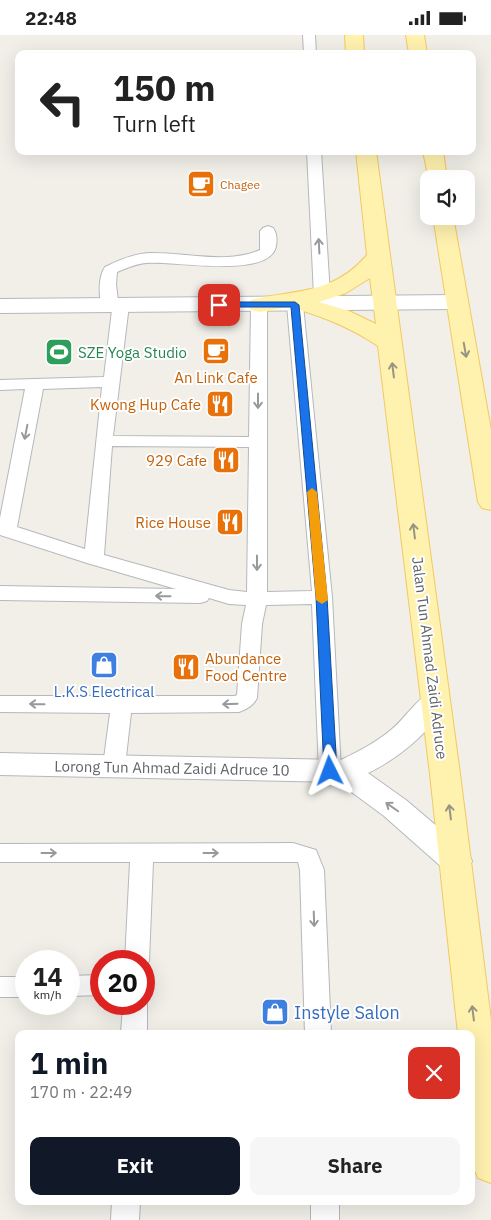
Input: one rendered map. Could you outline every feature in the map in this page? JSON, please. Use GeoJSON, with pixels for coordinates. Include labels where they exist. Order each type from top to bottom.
{"type":"FeatureCollection","features":[{"type":"Feature","properties":{"kind":"main road"},"geometry":{"type":"LineString","coordinates":[[354,35],[356,50]]}},
{"type":"Feature","properties":{"kind":"main road"},"geometry":{"type":"LineString","coordinates":[[415,35],[417,50]]}},
{"type":"Feature","properties":{"kind":"main road","name":"Jalan Tun Ahmad Zaidi Adruce"},"geometry":{"type":"LineString","coordinates":[[366,155],[456,861],[491,1166]]}},
{"type":"Feature","properties":{"kind":"main road"},"geometry":{"type":"LineString","coordinates":[[434,155],[436,170]]}},
{"type":"Feature","properties":{"kind":"main road"},"geometry":{"type":"LineString","coordinates":[[444,225],[491,502]]}},
{"type":"Feature","properties":{"kind":"main road"},"geometry":{"type":"LineString","coordinates":[[307,301],[352,281],[378,256]]}},
{"type":"Feature","properties":{"kind":"main road"},"geometry":{"type":"LineString","coordinates":[[307,301],[366,327],[390,344]]}},
{"type":"Feature","properties":{"kind":"street"},"geometry":{"type":"LineString","coordinates":[[0,306],[258,305],[307,301],[456,302]]}},
{"type":"Feature","properties":{"kind":"street","name":"Lorong Tun Ahmad Zaidi Adruce 10"},"geometry":{"type":"LineString","coordinates":[[0,764],[337,771],[377,755],[396,743],[436,701]]}},
{"type":"Feature","properties":{"kind":"street"},"geometry":{"type":"LineString","coordinates":[[337,771],[395,808],[456,861]]}},
{"type":"Feature","properties":{"kind":"lane"},"geometry":{"type":"LineString","coordinates":[[309,35],[310,50]]}},
{"type":"Feature","properties":{"kind":"lane"},"geometry":{"type":"LineString","coordinates":[[314,155],[307,301],[322,597],[337,771]]}},
{"type":"Feature","properties":{"kind":"lane"},"geometry":{"type":"LineString","coordinates":[[94,559],[111,382],[115,305],[108,284],[110,270],[121,262],[142,257],[218,261],[248,260],[260,257],[267,252],[268,231]]}},
{"type":"Feature","properties":{"kind":"lane"},"geometry":{"type":"LineString","coordinates":[[0,704],[121,705],[239,703],[247,698],[252,624],[257,599],[258,305]]}},
{"type":"Feature","properties":{"kind":"lane"},"geometry":{"type":"LineString","coordinates":[[0,385],[111,382]]}},
{"type":"Feature","properties":{"kind":"lane"},"geometry":{"type":"LineString","coordinates":[[35,384],[4,529],[94,559],[230,597]]}},
{"type":"Feature","properties":{"kind":"lane"},"geometry":{"type":"LineString","coordinates":[[104,441],[258,442]]}},
{"type":"Feature","properties":{"kind":"lane"},"geometry":{"type":"LineString","coordinates":[[0,593],[257,599],[322,597]]}},
{"type":"Feature","properties":{"kind":"lane"},"geometry":{"type":"LineString","coordinates":[[114,766],[121,705]]}},
{"type":"Feature","properties":{"kind":"lane"},"geometry":{"type":"LineString","coordinates":[[0,853],[292,852],[308,856],[312,870],[318,1030]]}},
{"type":"Feature","properties":{"kind":"lane"},"geometry":{"type":"LineString","coordinates":[[138,950],[142,853]]}},
{"type":"Feature","properties":{"kind":"lane"},"geometry":{"type":"LineString","coordinates":[[0,987],[15,987]]}},
{"type":"Feature","properties":{"kind":"lane"},"geometry":{"type":"LineString","coordinates":[[134,1030],[135,1015]]}},
{"type":"Feature","properties":{"kind":"lane"},"geometry":{"type":"LineString","coordinates":[[125,1220],[126,1205]]}},
{"type":"Feature","properties":{"kind":"lane"},"geometry":{"type":"LineString","coordinates":[[324,1205],[325,1220]]}},
{"type":"Feature","properties":{"kind":"slow traffic"},"geometry":{"type":"LineString","coordinates":[[312,492],[322,600]]}},
{"type":"Feature","properties":{"kind":"place","name":"Chagee"},"geometry":{"type":"Point","coordinates":[201,184]}},
{"type":"Feature","properties":{"kind":"place","name":"An Link Cafe"},"geometry":{"type":"Point","coordinates":[216,351]}},
{"type":"Feature","properties":{"kind":"place","name":"SZE Yoga Studio"},"geometry":{"type":"Point","coordinates":[59,352]}},
{"type":"Feature","properties":{"kind":"place","name":"Kwong Hup Cafe"},"geometry":{"type":"Point","coordinates":[220,404]}},
{"type":"Feature","properties":{"kind":"place","name":"929 Cafe"},"geometry":{"type":"Point","coordinates":[226,460]}},
{"type":"Feature","properties":{"kind":"place","name":"Rice House"},"geometry":{"type":"Point","coordinates":[230,522]}},
{"type":"Feature","properties":{"kind":"place","name":"L.K.S Electrical"},"geometry":{"type":"Point","coordinates":[104,665]}},
{"type":"Feature","properties":{"kind":"place","name":"Abundance Food Centre"},"geometry":{"type":"Point","coordinates":[186,667]}},
{"type":"Feature","properties":{"kind":"place","name":"Instyle Salon"},"geometry":{"type":"Point","coordinates":[275,1012]}},
{"type":"Feature","properties":{"kind":"route"},"geometry":{"type":"LineString","coordinates":[[219,305],[295,305],[322,597],[330,771]]}}]}
